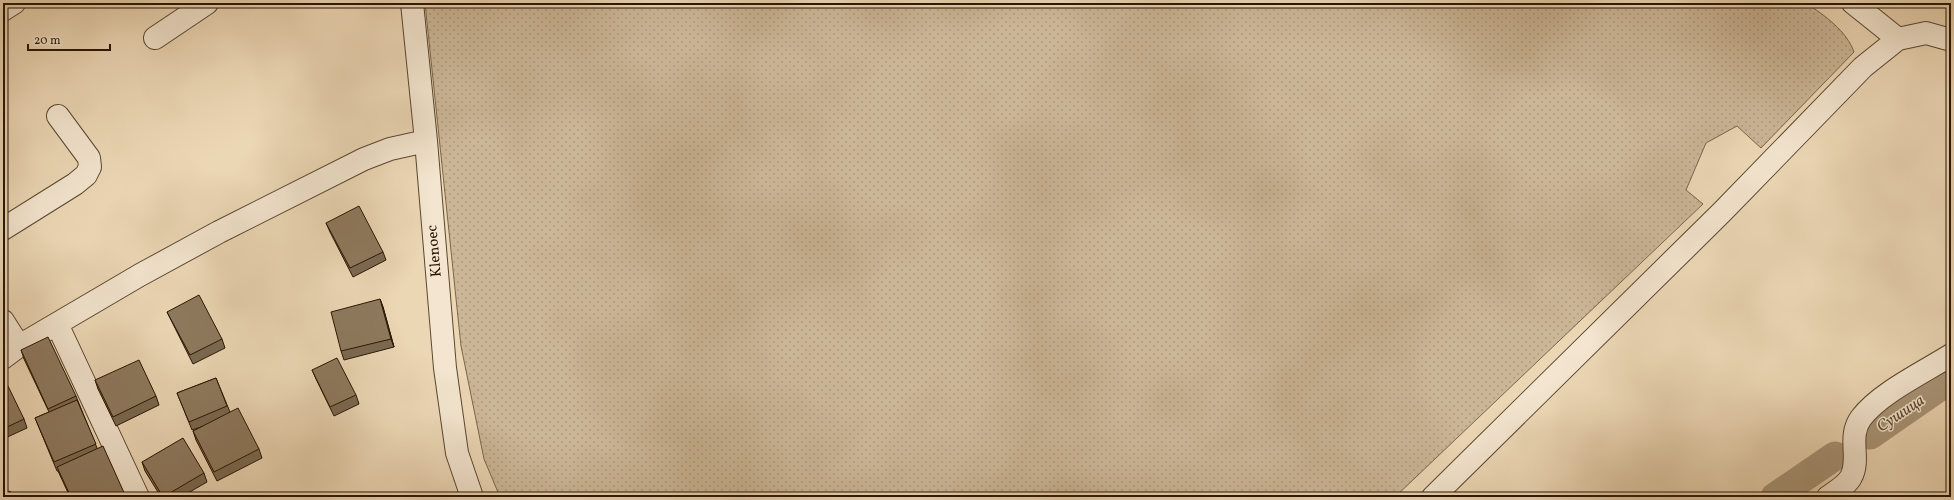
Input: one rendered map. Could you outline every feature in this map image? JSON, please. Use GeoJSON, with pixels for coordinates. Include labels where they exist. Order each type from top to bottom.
{"type":"FeatureCollection","features":[{"type":"Feature","properties":{"kind":"street"},"geometry":{"type":"LineString","coordinates":[[3,10],[14,3]]}},
{"type":"Feature","properties":{"kind":"street"},"geometry":{"type":"LineString","coordinates":[[155,38],[207,3]]}},
{"type":"Feature","properties":{"kind":"street","name":"Klenoec"},"geometry":{"type":"LineString","coordinates":[[412,3],[426,141],[445,368],[457,453],[468,495]]}},
{"type":"Feature","properties":{"kind":"street"},"geometry":{"type":"LineString","coordinates":[[1853,3],[1898,39]]}},
{"type":"Feature","properties":{"kind":"street"},"geometry":{"type":"LineString","coordinates":[[1433,497],[1705,229],[1863,67],[1898,39],[1926,33],[1951,40]]}},
{"type":"Feature","properties":{"kind":"street"},"geometry":{"type":"LineString","coordinates":[[3,229],[75,184],[86,175],[90,167],[89,158],[58,116]]}},
{"type":"Feature","properties":{"kind":"street"},"geometry":{"type":"LineString","coordinates":[[3,321],[11,352],[57,324],[219,232],[364,158],[390,149],[426,141]]}},
{"type":"Feature","properties":{"kind":"street"},"geometry":{"type":"LineString","coordinates":[[57,324],[138,497]]}},
{"type":"Feature","properties":{"kind":"street"},"geometry":{"type":"LineString","coordinates":[[1828,497],[1851,478],[1855,464],[1853,440],[1860,419],[1881,398],[1951,355]]}},
{"type":"Feature","properties":{"kind":"shaded area"},"geometry":{"type":"Polygon","coordinates":[[[425,3],[1806,3],[1827,18],[1840,30],[1846,37],[1854,52],[1761,148],[1737,126],[1706,143],[1686,190],[1703,204],[1395,497],[500,497],[484,459],[461,346],[425,3]]]}},
{"type":"Feature","properties":{"kind":"building"},"geometry":{"type":"Polygon","coordinates":[[[359,206],[383,252],[350,268],[326,223],[359,206]]]}},
{"type":"Feature","properties":{"kind":"building"},"geometry":{"type":"Polygon","coordinates":[[[199,295],[222,339],[190,355],[167,312],[199,295]]]}},
{"type":"Feature","properties":{"kind":"building"},"geometry":{"type":"Polygon","coordinates":[[[380,299],[391,339],[341,351],[331,312],[380,299]]]}},
{"type":"Feature","properties":{"kind":"building"},"geometry":{"type":"Polygon","coordinates":[[[48,337],[76,396],[48,409],[21,350],[48,337]]]}},
{"type":"Feature","properties":{"kind":"building"},"geometry":{"type":"Polygon","coordinates":[[[337,358],[356,395],[330,407],[312,370],[337,358]]]}},
{"type":"Feature","properties":{"kind":"building"},"geometry":{"type":"Polygon","coordinates":[[[139,360],[156,396],[113,417],[95,380],[139,360]]]}},
{"type":"Feature","properties":{"kind":"building"},"geometry":{"type":"Polygon","coordinates":[[[216,378],[227,406],[189,422],[177,393],[216,378]]]}},
{"type":"Feature","properties":{"kind":"building"},"geometry":{"type":"Polygon","coordinates":[[[8,386],[24,419],[3,429],[3,388],[8,386]]]}},
{"type":"Feature","properties":{"kind":"building"},"geometry":{"type":"Polygon","coordinates":[[[77,400],[96,444],[54,462],[35,418],[77,400]]]}},
{"type":"Feature","properties":{"kind":"building"},"geometry":{"type":"Polygon","coordinates":[[[238,408],[259,449],[214,472],[193,431],[238,408]]]}},
{"type":"Feature","properties":{"kind":"building"},"geometry":{"type":"Polygon","coordinates":[[[183,438],[204,473],[163,497],[142,462],[183,438]]]}},
{"type":"Feature","properties":{"kind":"building"},"geometry":{"type":"Polygon","coordinates":[[[103,446],[126,497],[71,497],[57,467],[103,446]]]}},
{"type":"Feature","properties":{"kind":"building"},"geometry":{"type":"Polygon","coordinates":[[[10,491],[13,497],[3,497],[3,495],[10,491]]]}},
{"type":"Feature","properties":{"kind":"waterway","name":"Сушица"},"geometry":{"type":"LineString","coordinates":[[1870,435],[1951,379]]}},
{"type":"Feature","properties":{"kind":"waterway","name":"Сушица"},"geometry":{"type":"LineString","coordinates":[[1775,497],[1835,456]]}}]}
